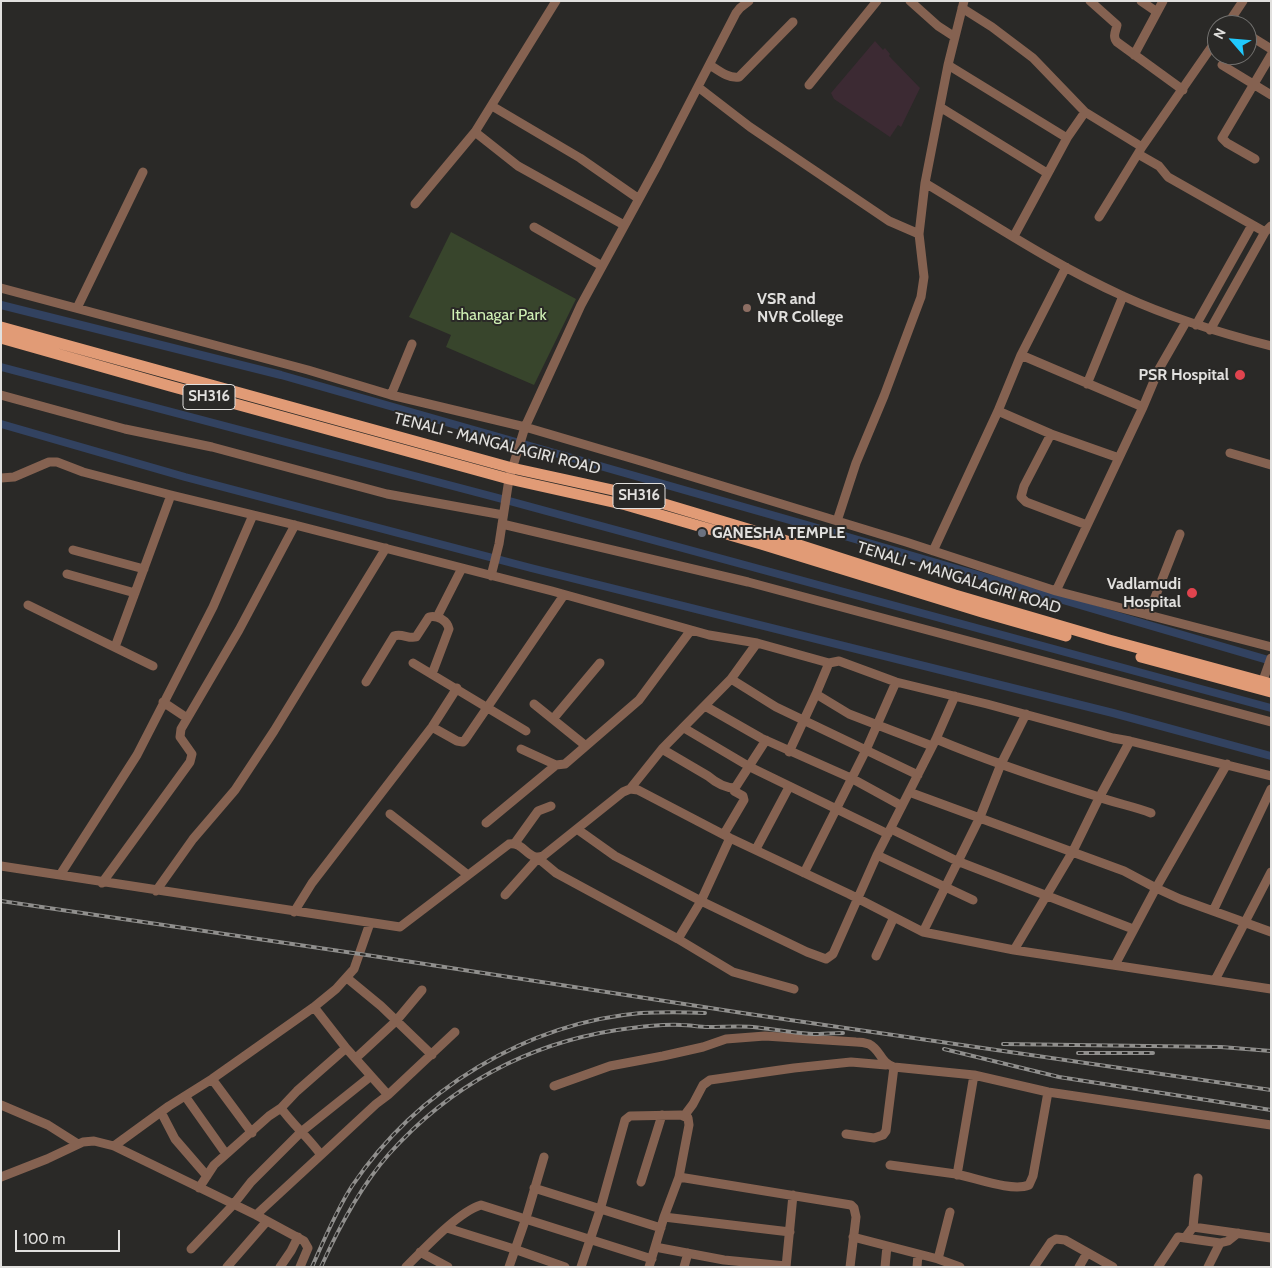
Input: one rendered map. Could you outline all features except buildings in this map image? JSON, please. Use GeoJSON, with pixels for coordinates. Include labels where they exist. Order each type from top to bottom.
{"type":"FeatureCollection","features":[{"type":"Feature","properties":{"kind":"main road","name":"TENALI - MANGALAGIRI ROAD"},"geometry":{"type":"LineString","coordinates":[[1,327],[511,474]]}},
{"type":"Feature","properties":{"kind":"main road","name":"TENALI - MANGALAGIRI ROAD"},"geometry":{"type":"LineString","coordinates":[[1,338],[207,396],[626,505],[761,544],[982,612],[1266,685]]}},
{"type":"Feature","properties":{"kind":"street"},"geometry":{"type":"LineString","coordinates":[[415,204],[475,132],[556,1]]}},
{"type":"Feature","properties":{"kind":"street"},"geometry":{"type":"LineString","coordinates":[[491,576],[499,544],[511,474],[524,431],[581,305],[710,65],[737,4],[749,1]]}},
{"type":"Feature","properties":{"kind":"street"},"geometry":{"type":"LineString","coordinates":[[809,85],[876,1]]}},
{"type":"Feature","properties":{"kind":"street"},"geometry":{"type":"LineString","coordinates":[[910,1],[955,37]]}},
{"type":"Feature","properties":{"kind":"street"},"geometry":{"type":"LineString","coordinates":[[1090,1],[1117,25],[1114,39],[1183,90]]}},
{"type":"Feature","properties":{"kind":"street"},"geometry":{"type":"LineString","coordinates":[[1141,1],[1157,12]]}},
{"type":"Feature","properties":{"kind":"street"},"geometry":{"type":"LineString","coordinates":[[1134,55],[1163,1]]}},
{"type":"Feature","properties":{"kind":"street"},"geometry":{"type":"LineString","coordinates":[[1233,15],[1243,1]]}},
{"type":"Feature","properties":{"kind":"street"},"geometry":{"type":"LineString","coordinates":[[837,521],[856,463],[884,396],[921,297],[924,277],[919,234],[925,184],[948,66],[963,5],[1033,58],[1086,112],[1159,166],[1168,177],[1263,228]]}},
{"type":"Feature","properties":{"kind":"street"},"geometry":{"type":"LineString","coordinates":[[710,65],[733,78],[739,76],[793,22]]}},
{"type":"Feature","properties":{"kind":"street"},"geometry":{"type":"LineString","coordinates":[[1257,40],[1271,49]]}},
{"type":"Feature","properties":{"kind":"street"},"geometry":{"type":"LineString","coordinates":[[1099,218],[1140,151],[1207,54]]}},
{"type":"Feature","properties":{"kind":"street"},"geometry":{"type":"LineString","coordinates":[[1254,159],[1227,144],[1222,138],[1271,55]]}},
{"type":"Feature","properties":{"kind":"street"},"geometry":{"type":"LineString","coordinates":[[1222,65],[1271,95]]}},
{"type":"Feature","properties":{"kind":"street"},"geometry":{"type":"LineString","coordinates":[[948,66],[1067,138]]}},
{"type":"Feature","properties":{"kind":"street"},"geometry":{"type":"LineString","coordinates":[[698,87],[750,127],[888,221],[919,234]]}},
{"type":"Feature","properties":{"kind":"street"},"geometry":{"type":"LineString","coordinates":[[492,106],[580,158],[639,199]]}},
{"type":"Feature","properties":{"kind":"street"},"geometry":{"type":"LineString","coordinates":[[940,107],[1048,173]]}},
{"type":"Feature","properties":{"kind":"street"},"geometry":{"type":"LineString","coordinates":[[1014,236],[1067,138],[1086,112]]}},
{"type":"Feature","properties":{"kind":"street"},"geometry":{"type":"LineString","coordinates":[[475,132],[518,166],[624,225]]}},
{"type":"Feature","properties":{"kind":"street"},"geometry":{"type":"LineString","coordinates":[[77,308],[142,172]]}},
{"type":"Feature","properties":{"kind":"street"},"geometry":{"type":"LineString","coordinates":[[925,184],[1066,266],[1123,296],[1186,322],[1271,346]]}},
{"type":"Feature","properties":{"kind":"street"},"geometry":{"type":"LineString","coordinates":[[534,227],[602,266]]}},
{"type":"Feature","properties":{"kind":"street"},"geometry":{"type":"LineString","coordinates":[[1196,325],[1263,228]]}},
{"type":"Feature","properties":{"kind":"street"},"geometry":{"type":"LineString","coordinates":[[1210,330],[1263,228]]}},
{"type":"Feature","properties":{"kind":"street"},"geometry":{"type":"LineString","coordinates":[[933,551],[998,411],[1021,355],[1066,266]]}},
{"type":"Feature","properties":{"kind":"street"},"geometry":{"type":"LineString","coordinates":[[1,288],[308,370],[391,396],[644,462],[1056,591],[1271,647]]}},
{"type":"Feature","properties":{"kind":"street"},"geometry":{"type":"LineString","coordinates":[[1087,384],[1123,296]]}},
{"type":"Feature","properties":{"kind":"street"},"geometry":{"type":"LineString","coordinates":[[1056,591],[1159,369],[1186,322]]}},
{"type":"Feature","properties":{"kind":"street"},"geometry":{"type":"LineString","coordinates":[[391,396],[412,344]]}},
{"type":"Feature","properties":{"kind":"street"},"geometry":{"type":"LineString","coordinates":[[1021,355],[1143,407]]}},
{"type":"Feature","properties":{"kind":"street"},"geometry":{"type":"LineString","coordinates":[[1,395],[125,430],[212,447],[387,494],[503,515],[1271,722]]}},
{"type":"Feature","properties":{"kind":"street"},"geometry":{"type":"LineString","coordinates":[[998,411],[1051,434],[1119,458]]}},
{"type":"Feature","properties":{"kind":"street"},"geometry":{"type":"LineString","coordinates":[[1051,434],[1024,486],[1021,496],[1026,502],[1087,525]]}},
{"type":"Feature","properties":{"kind":"street"},"geometry":{"type":"LineString","coordinates":[[1230,453],[1271,465]]}},
{"type":"Feature","properties":{"kind":"street"},"geometry":{"type":"LineString","coordinates":[[1,478],[14,477],[49,462],[57,462],[84,472],[171,495],[295,524],[691,630],[758,642],[829,663],[839,662],[896,682],[1113,738],[1271,776]]}},
{"type":"Feature","properties":{"kind":"street"},"geometry":{"type":"LineString","coordinates":[[115,647],[171,495]]}},
{"type":"Feature","properties":{"kind":"street"},"geometry":{"type":"LineString","coordinates":[[60,875],[133,761],[213,607],[253,515]]}},
{"type":"Feature","properties":{"kind":"street"},"geometry":{"type":"LineString","coordinates":[[102,883],[192,758],[190,750],[179,734],[239,630],[295,524]]}},
{"type":"Feature","properties":{"kind":"street"},"geometry":{"type":"LineString","coordinates":[[1148,615],[1180,534]]}},
{"type":"Feature","properties":{"kind":"street"},"geometry":{"type":"LineString","coordinates":[[156,891],[188,845],[235,790],[274,731],[386,548]]}},
{"type":"Feature","properties":{"kind":"street"},"geometry":{"type":"LineString","coordinates":[[73,550],[144,569]]}},
{"type":"Feature","properties":{"kind":"street"},"geometry":{"type":"LineString","coordinates":[[437,617],[462,568]]}},
{"type":"Feature","properties":{"kind":"street"},"geometry":{"type":"LineString","coordinates":[[67,574],[135,593]]}},
{"type":"Feature","properties":{"kind":"street"},"geometry":{"type":"LineString","coordinates":[[432,727],[457,741],[463,742],[564,595]]}},
{"type":"Feature","properties":{"kind":"street"},"geometry":{"type":"LineString","coordinates":[[28,605],[154,666]]}},
{"type":"Feature","properties":{"kind":"street"},"geometry":{"type":"LineString","coordinates":[[366,682],[394,636],[398,634],[411,638],[416,637],[429,617],[437,617],[446,622],[449,629],[432,674]]}},
{"type":"Feature","properties":{"kind":"street"},"geometry":{"type":"LineString","coordinates":[[521,749],[556,765],[565,764],[639,700],[691,630]]}},
{"type":"Feature","properties":{"kind":"street"},"geometry":{"type":"LineString","coordinates":[[506,895],[538,858],[623,792],[630,789],[662,749],[731,678],[758,642]]}},
{"type":"Feature","properties":{"kind":"street"},"geometry":{"type":"LineString","coordinates":[[1266,685],[1271,658]]}},
{"type":"Feature","properties":{"kind":"street"},"geometry":{"type":"LineString","coordinates":[[413,662],[526,731]]}},
{"type":"Feature","properties":{"kind":"street"},"geometry":{"type":"LineString","coordinates":[[553,719],[600,663]]}},
{"type":"Feature","properties":{"kind":"street"},"geometry":{"type":"LineString","coordinates":[[789,752],[829,663]]}},
{"type":"Feature","properties":{"kind":"street"},"geometry":{"type":"LineString","coordinates":[[731,678],[776,707],[918,775]]}},
{"type":"Feature","properties":{"kind":"street"},"geometry":{"type":"LineString","coordinates":[[804,873],[866,750],[896,682]]}},
{"type":"Feature","properties":{"kind":"street"},"geometry":{"type":"LineString","coordinates":[[294,912],[312,883],[432,727],[457,688]]}},
{"type":"Feature","properties":{"kind":"street"},"geometry":{"type":"LineString","coordinates":[[816,694],[849,714],[878,725],[1002,764],[1099,798],[1151,813]]}},
{"type":"Feature","properties":{"kind":"street"},"geometry":{"type":"LineString","coordinates":[[577,829],[615,856],[701,901],[807,952],[826,959],[833,954],[877,855],[918,775],[955,696]]}},
{"type":"Feature","properties":{"kind":"street"},"geometry":{"type":"LineString","coordinates":[[163,702],[187,718]]}},
{"type":"Feature","properties":{"kind":"street"},"geometry":{"type":"LineString","coordinates":[[534,704],[586,746]]}},
{"type":"Feature","properties":{"kind":"street"},"geometry":{"type":"LineString","coordinates":[[705,706],[789,752],[851,778],[902,806]]}},
{"type":"Feature","properties":{"kind":"street"},"geometry":{"type":"LineString","coordinates":[[923,932],[980,817],[1002,764],[1026,714]]}},
{"type":"Feature","properties":{"kind":"street"},"geometry":{"type":"LineString","coordinates":[[684,728],[789,788],[837,810],[957,861],[1134,929]]}},
{"type":"Feature","properties":{"kind":"street"},"geometry":{"type":"LineString","coordinates":[[735,788],[766,740]]}},
{"type":"Feature","properties":{"kind":"street"},"geometry":{"type":"LineString","coordinates":[[1014,950],[1074,851],[1099,798],[1130,741]]}},
{"type":"Feature","properties":{"kind":"street"},"geometry":{"type":"LineString","coordinates":[[662,749],[708,776],[713,781],[730,788],[735,788]]}},
{"type":"Feature","properties":{"kind":"street"},"geometry":{"type":"LineString","coordinates":[[1115,966],[1156,888],[1226,764]]}},
{"type":"Feature","properties":{"kind":"street"},"geometry":{"type":"LineString","coordinates":[[486,823],[556,765]]}},
{"type":"Feature","properties":{"kind":"street"},"geometry":{"type":"LineString","coordinates":[[678,939],[701,901],[727,836],[744,800],[743,796],[734,791],[735,788]]}},
{"type":"Feature","properties":{"kind":"street"},"geometry":{"type":"LineString","coordinates":[[756,849],[789,788]]}},
{"type":"Feature","properties":{"kind":"street"},"geometry":{"type":"LineString","coordinates":[[630,789],[638,790],[923,932],[1014,950],[1271,989]]}},
{"type":"Feature","properties":{"kind":"street"},"geometry":{"type":"LineString","coordinates":[[1213,911],[1271,789]]}},
{"type":"Feature","properties":{"kind":"street"},"geometry":{"type":"LineString","coordinates":[[909,792],[1124,870],[1156,888],[1271,932]]}},
{"type":"Feature","properties":{"kind":"street"},"geometry":{"type":"LineString","coordinates":[[515,843],[538,811],[551,806]]}},
{"type":"Feature","properties":{"kind":"street"},"geometry":{"type":"LineString","coordinates":[[390,814],[468,875]]}},
{"type":"Feature","properties":{"kind":"street"},"geometry":{"type":"LineString","coordinates":[[1,866],[102,883],[400,927],[509,844],[515,843],[556,873],[678,939],[741,976],[794,989]]}},
{"type":"Feature","properties":{"kind":"street"},"geometry":{"type":"LineString","coordinates":[[877,855],[973,900]]}},
{"type":"Feature","properties":{"kind":"street"},"geometry":{"type":"LineString","coordinates":[[1215,980],[1271,872]]}},
{"type":"Feature","properties":{"kind":"street"},"geometry":{"type":"LineString","coordinates":[[876,956],[894,917]]}},
{"type":"Feature","properties":{"kind":"street"},"geometry":{"type":"LineString","coordinates":[[114,1146],[314,1007],[347,978],[354,969],[370,923]]}},
{"type":"Feature","properties":{"kind":"street"},"geometry":{"type":"LineString","coordinates":[[347,978],[432,1055]]}},
{"type":"Feature","properties":{"kind":"street"},"geometry":{"type":"LineString","coordinates":[[356,1058],[396,1021],[422,990]]}},
{"type":"Feature","properties":{"kind":"street"},"geometry":{"type":"LineString","coordinates":[[314,1007],[346,1048],[388,1095]]}},
{"type":"Feature","properties":{"kind":"street"},"geometry":{"type":"LineString","coordinates":[[256,1215],[455,1032]]}},
{"type":"Feature","properties":{"kind":"street"},"geometry":{"type":"LineString","coordinates":[[554,1086],[610,1066],[703,1047],[726,1039],[765,1036],[869,1044],[890,1066],[886,1130],[883,1135],[874,1138],[846,1134]]}},
{"type":"Feature","properties":{"kind":"street"},"geometry":{"type":"LineString","coordinates":[[199,1188],[214,1165],[269,1116],[281,1108],[297,1091],[346,1048]]}},
{"type":"Feature","properties":{"kind":"street"},"geometry":{"type":"LineString","coordinates":[[684,1116],[693,1104],[702,1084],[710,1080],[851,1062],[974,1075],[1048,1092],[1271,1125]]}},
{"type":"Feature","properties":{"kind":"street"},"geometry":{"type":"LineString","coordinates":[[957,1174],[974,1075]]}},
{"type":"Feature","properties":{"kind":"street"},"geometry":{"type":"LineString","coordinates":[[192,1249],[233,1205],[251,1182],[301,1132],[371,1076]]}},
{"type":"Feature","properties":{"kind":"street"},"geometry":{"type":"LineString","coordinates":[[212,1079],[252,1133]]}},
{"type":"Feature","properties":{"kind":"street"},"geometry":{"type":"LineString","coordinates":[[890,1165],[957,1174],[1011,1186],[1022,1187],[1029,1185],[1033,1176],[1048,1092]]}},
{"type":"Feature","properties":{"kind":"street"},"geometry":{"type":"LineString","coordinates":[[185,1096],[226,1154]]}},
{"type":"Feature","properties":{"kind":"street"},"geometry":{"type":"LineString","coordinates":[[1,1105],[48,1125],[78,1144]]}},
{"type":"Feature","properties":{"kind":"street"},"geometry":{"type":"LineString","coordinates":[[281,1108],[292,1123],[312,1142],[321,1155]]}},
{"type":"Feature","properties":{"kind":"street"},"geometry":{"type":"LineString","coordinates":[[161,1112],[176,1139],[207,1176]]}},
{"type":"Feature","properties":{"kind":"street"},"geometry":{"type":"LineString","coordinates":[[641,1182],[662,1115]]}},
{"type":"Feature","properties":{"kind":"street"},"geometry":{"type":"LineString","coordinates":[[406,1267],[455,1220],[474,1207],[481,1205],[590,1239],[650,1263],[664,1216],[679,1177],[690,1125],[689,1120],[684,1116],[630,1116],[625,1120],[600,1210],[590,1239],[581,1267]]}},
{"type":"Feature","properties":{"kind":"street"},"geometry":{"type":"LineString","coordinates":[[1,1177],[47,1160],[89,1140],[114,1146],[298,1237],[304,1241],[308,1248],[300,1267]]}},
{"type":"Feature","properties":{"kind":"street"},"geometry":{"type":"LineString","coordinates":[[508,1267],[526,1218],[544,1157]]}},
{"type":"Feature","properties":{"kind":"street"},"geometry":{"type":"LineString","coordinates":[[679,1177],[846,1204],[854,1208],[856,1217],[850,1267]]}},
{"type":"Feature","properties":{"kind":"street"},"geometry":{"type":"LineString","coordinates":[[1185,1238],[1193,1227],[1198,1178]]}},
{"type":"Feature","properties":{"kind":"street"},"geometry":{"type":"LineString","coordinates":[[534,1188],[661,1228]]}},
{"type":"Feature","properties":{"kind":"street"},"geometry":{"type":"LineString","coordinates":[[655,1247],[688,1252],[723,1263],[786,1266],[793,1195]]}},
{"type":"Feature","properties":{"kind":"street"},"geometry":{"type":"LineString","coordinates":[[938,1259],[950,1212]]}},
{"type":"Feature","properties":{"kind":"street"},"geometry":{"type":"LineString","coordinates":[[664,1216],[790,1232]]}},
{"type":"Feature","properties":{"kind":"street"},"geometry":{"type":"LineString","coordinates":[[227,1267],[267,1221]]}},
{"type":"Feature","properties":{"kind":"street"},"geometry":{"type":"LineString","coordinates":[[1193,1227],[1271,1238]]}},
{"type":"Feature","properties":{"kind":"street"},"geometry":{"type":"LineString","coordinates":[[447,1228],[514,1249],[544,1264],[565,1267]]}},
{"type":"Feature","properties":{"kind":"street"},"geometry":{"type":"LineString","coordinates":[[1158,1267],[1178,1237],[1220,1244],[1228,1241],[1238,1233]]}},
{"type":"Feature","properties":{"kind":"street"},"geometry":{"type":"LineString","coordinates":[[280,1267],[291,1252],[298,1237]]}},
{"type":"Feature","properties":{"kind":"street"},"geometry":{"type":"LineString","coordinates":[[853,1237],[938,1259],[960,1267]]}},
{"type":"Feature","properties":{"kind":"street"},"geometry":{"type":"LineString","coordinates":[[1034,1267],[1051,1242],[1056,1239],[1065,1240],[1113,1267]]}},
{"type":"Feature","properties":{"kind":"street"},"geometry":{"type":"LineString","coordinates":[[1208,1267],[1220,1244]]}},
{"type":"Feature","properties":{"kind":"street"},"geometry":{"type":"LineString","coordinates":[[885,1267],[888,1246]]}},
{"type":"Feature","properties":{"kind":"street"},"geometry":{"type":"LineString","coordinates":[[420,1252],[448,1267]]}},
{"type":"Feature","properties":{"kind":"street"},"geometry":{"type":"LineString","coordinates":[[684,1267],[688,1252]]}},
{"type":"Feature","properties":{"kind":"street"},"geometry":{"type":"LineString","coordinates":[[917,1267],[918,1254]]}},
{"type":"Feature","properties":{"kind":"street"},"geometry":{"type":"LineString","coordinates":[[1079,1267],[1087,1254]]}},
{"type":"Feature","properties":{"kind":"shaded area"},"geometry":{"type":"Polygon","coordinates":[[[875,41],[883,50],[885,48],[890,54],[889,56],[920,88],[901,127],[898,125],[890,137],[834,99],[831,93],[875,41]]]}},
{"type":"Feature","properties":{"kind":"green space","name":"Ithanagar Park"},"geometry":{"type":"Polygon","coordinates":[[[451,232],[576,299],[534,385],[446,347],[451,335],[409,317],[451,232]]]}},
{"type":"Feature","properties":{"kind":"waterway"},"geometry":{"type":"LineString","coordinates":[[1,305],[281,375],[807,525],[1271,661]]}},
{"type":"Feature","properties":{"kind":"waterway"},"geometry":{"type":"LineString","coordinates":[[1,367],[502,499],[1271,708]]}},
{"type":"Feature","properties":{"kind":"waterway"},"geometry":{"type":"LineString","coordinates":[[1,424],[185,477],[531,568],[1113,713],[1271,756]]}},
{"type":"Feature","properties":{"kind":"railway"},"geometry":{"type":"LineString","coordinates":[[1,901],[749,1014],[1271,1090]]}},
{"type":"Feature","properties":{"kind":"railway"},"geometry":{"type":"LineString","coordinates":[[312,1267],[346,1196],[378,1151],[408,1120],[442,1092],[478,1067],[516,1047],[556,1031],[598,1019],[641,1013],[705,1013]]}},
{"type":"Feature","properties":{"kind":"railway"},"geometry":{"type":"LineString","coordinates":[[321,1267],[351,1208],[378,1167],[389,1154],[438,1108],[464,1089],[521,1057],[584,1037],[617,1030],[657,1025],[747,1027],[813,1034],[843,1033]]}},
{"type":"Feature","properties":{"kind":"railway"},"geometry":{"type":"LineString","coordinates":[[1003,1044],[1221,1047],[1271,1051]]}},
{"type":"Feature","properties":{"kind":"railway"},"geometry":{"type":"LineString","coordinates":[[944,1049],[1059,1077],[1271,1110]]}},
{"type":"Feature","properties":{"kind":"railway"},"geometry":{"type":"LineString","coordinates":[[1078,1053],[1153,1053]]}},
{"type":"Feature","properties":{"kind":"place","name":"VSR and NVR College"},"geometry":{"type":"Point","coordinates":[747,308]}},
{"type":"Feature","properties":{"kind":"place","name":"PSR Hospital"},"geometry":{"type":"Point","coordinates":[1240,375]}},
{"type":"Feature","properties":{"kind":"place","name":"GANESHA TEMPLE"},"geometry":{"type":"Point","coordinates":[702,533]}},
{"type":"Feature","properties":{"kind":"place","name":"Vadlamudi Hospital"},"geometry":{"type":"Point","coordinates":[1192,593]}}]}
